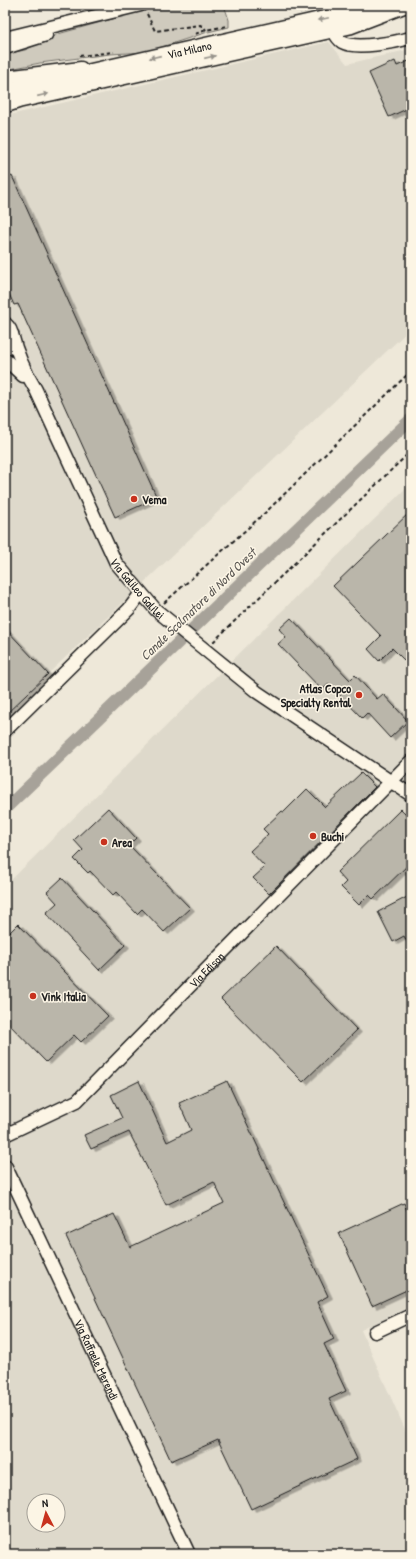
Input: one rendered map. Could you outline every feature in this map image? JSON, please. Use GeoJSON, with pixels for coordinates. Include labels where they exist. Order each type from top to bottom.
{"type":"FeatureCollection","features":[{"type":"Feature","properties":{"kind":"main road","name":"Via Milano"},"geometry":{"type":"LineString","coordinates":[[5,91],[340,15],[374,5]]}},
{"type":"Feature","properties":{"kind":"main road","name":"Via Milano"},"geometry":{"type":"LineString","coordinates":[[5,105],[20,100],[350,26],[405,5]]}},
{"type":"Feature","properties":{"kind":"main road","name":"Via Milano"},"geometry":{"type":"LineString","coordinates":[[350,26],[360,27],[411,10]]}},
{"type":"Feature","properties":{"kind":"street"},"geometry":{"type":"LineString","coordinates":[[5,38],[76,21],[144,8]]}},
{"type":"Feature","properties":{"kind":"street"},"geometry":{"type":"LineString","coordinates":[[5,48],[46,35],[76,21]]}},
{"type":"Feature","properties":{"kind":"street"},"geometry":{"type":"LineString","coordinates":[[333,30],[342,42],[351,45],[381,44],[411,38]]}},
{"type":"Feature","properties":{"kind":"street"},"geometry":{"type":"LineString","coordinates":[[5,78],[136,61]]}},
{"type":"Feature","properties":{"kind":"street"},"geometry":{"type":"LineString","coordinates":[[5,350],[11,344],[8,326]]}},
{"type":"Feature","properties":{"kind":"street","name":"Via Galileo Galilei"},"geometry":{"type":"LineString","coordinates":[[8,326],[25,373],[36,390],[116,563],[141,593],[159,613],[257,692],[411,795]]}},
{"type":"Feature","properties":{"kind":"street","name":"Via Galileo Galilei"},"geometry":{"type":"LineString","coordinates":[[5,358],[36,390]]}},
{"type":"Feature","properties":{"kind":"street"},"geometry":{"type":"LineString","coordinates":[[5,730],[129,609],[141,593]]}},
{"type":"Feature","properties":{"kind":"street","name":"Via Edison"},"geometry":{"type":"LineString","coordinates":[[5,1135],[77,1102],[411,761]]}},
{"type":"Feature","properties":{"kind":"street","name":"Via Raffaele Merendi"},"geometry":{"type":"LineString","coordinates":[[5,1165],[189,1554]]}},
{"type":"Feature","properties":{"kind":"street"},"geometry":{"type":"LineString","coordinates":[[375,1332],[411,1315]]}},
{"type":"Feature","properties":{"kind":"path"},"geometry":{"type":"LineString","coordinates":[[144,8],[156,32],[200,25],[206,30]]}},
{"type":"Feature","properties":{"kind":"path"},"geometry":{"type":"LineString","coordinates":[[192,34],[229,26]]}},
{"type":"Feature","properties":{"kind":"path"},"geometry":{"type":"LineString","coordinates":[[79,56],[116,52]]}},
{"type":"Feature","properties":{"kind":"path"},"geometry":{"type":"LineString","coordinates":[[159,613],[267,511],[411,371]]}},
{"type":"Feature","properties":{"kind":"path"},"geometry":{"type":"LineString","coordinates":[[202,647],[411,451]]}},
{"type":"Feature","properties":{"kind":"shaded area"},"geometry":{"type":"Polygon","coordinates":[[[163,5],[224,5],[229,20],[229,27],[208,32],[146,52],[110,54],[40,63],[5,70],[5,54],[25,50],[58,34],[163,5]]]}},
{"type":"Feature","properties":{"kind":"shaded area"},"geometry":{"type":"Polygon","coordinates":[[[329,42],[347,64],[411,49],[411,328],[5,715],[5,116],[329,42]]]}},
{"type":"Feature","properties":{"kind":"shaded area"},"geometry":{"type":"Polygon","coordinates":[[[411,483],[411,1306],[361,1330],[411,1443],[411,1554],[5,1554],[5,886],[411,483]]]}},
{"type":"Feature","properties":{"kind":"building"},"geometry":{"type":"Polygon","coordinates":[[[411,60],[411,107],[389,117],[369,73],[395,61],[397,66],[411,60]]]}},
{"type":"Feature","properties":{"kind":"building"},"geometry":{"type":"Polygon","coordinates":[[[12,176],[157,498],[115,517],[18,304],[14,305],[5,285],[5,179],[12,176]]]}},
{"type":"Feature","properties":{"kind":"building"},"geometry":{"type":"Polygon","coordinates":[[[411,511],[411,667],[392,648],[379,661],[368,649],[381,636],[333,586],[411,511]]]}},
{"type":"Feature","properties":{"kind":"building"},"geometry":{"type":"Polygon","coordinates":[[[291,618],[350,680],[355,675],[377,699],[383,694],[408,721],[390,738],[367,713],[362,718],[329,684],[322,690],[278,644],[286,637],[279,629],[291,618]]]}},
{"type":"Feature","properties":{"kind":"building"},"geometry":{"type":"Polygon","coordinates":[[[5,628],[48,674],[5,715],[5,628]]]}},
{"type":"Feature","properties":{"kind":"building"},"geometry":{"type":"Polygon","coordinates":[[[361,773],[375,787],[269,894],[253,878],[265,867],[250,851],[268,834],[263,829],[282,811],[284,812],[307,789],[325,807],[361,773]]]}},
{"type":"Feature","properties":{"kind":"building"},"geometry":{"type":"Polygon","coordinates":[[[108,808],[136,838],[129,845],[190,908],[164,932],[142,909],[137,914],[116,892],[113,895],[90,871],[88,873],[74,859],[83,850],[74,840],[108,808]]]}},
{"type":"Feature","properties":{"kind":"building"},"geometry":{"type":"Polygon","coordinates":[[[401,809],[411,819],[411,862],[373,899],[369,895],[359,905],[341,887],[346,882],[337,872],[401,809]]]}},
{"type":"Feature","properties":{"kind":"building"},"geometry":{"type":"Polygon","coordinates":[[[62,878],[125,945],[99,970],[46,913],[57,903],[47,892],[62,878]]]}},
{"type":"Feature","properties":{"kind":"building"},"geometry":{"type":"Polygon","coordinates":[[[411,895],[411,949],[404,936],[393,942],[378,912],[411,895]]]}},
{"type":"Feature","properties":{"kind":"building"},"geometry":{"type":"Polygon","coordinates":[[[18,924],[108,1016],[81,1042],[74,1035],[46,1062],[5,1020],[5,937],[18,924]]]}},
{"type":"Feature","properties":{"kind":"building"},"geometry":{"type":"Polygon","coordinates":[[[276,946],[357,1030],[303,1082],[221,999],[276,946]]]}},
{"type":"Feature","properties":{"kind":"building"},"geometry":{"type":"Polygon","coordinates":[[[139,1081],[167,1142],[191,1130],[179,1103],[227,1081],[328,1296],[317,1302],[334,1339],[324,1344],[346,1391],[329,1399],[357,1459],[251,1509],[218,1440],[171,1461],[66,1236],[114,1214],[130,1247],[224,1203],[214,1182],[166,1205],[129,1132],[91,1149],[84,1135],[122,1118],[111,1095],[139,1081]]]}},
{"type":"Feature","properties":{"kind":"building"},"geometry":{"type":"Polygon","coordinates":[[[404,1203],[411,1220],[411,1288],[372,1306],[339,1233],[404,1203]]]}},
{"type":"Feature","properties":{"kind":"waterway","name":"Canale Scolmatore di Nord Ovest"},"geometry":{"type":"LineString","coordinates":[[5,809],[411,419]]}},
{"type":"Feature","properties":{"kind":"place","name":"Vema"},"geometry":{"type":"Point","coordinates":[134,499]}},
{"type":"Feature","properties":{"kind":"place","name":"Atlas Copco Specialty Rental"},"geometry":{"type":"Point","coordinates":[359,695]}},
{"type":"Feature","properties":{"kind":"place","name":"Buchi"},"geometry":{"type":"Point","coordinates":[313,836]}},
{"type":"Feature","properties":{"kind":"place","name":"Area"},"geometry":{"type":"Point","coordinates":[104,842]}},
{"type":"Feature","properties":{"kind":"place","name":"Vink Italia"},"geometry":{"type":"Point","coordinates":[33,996]}}]}
